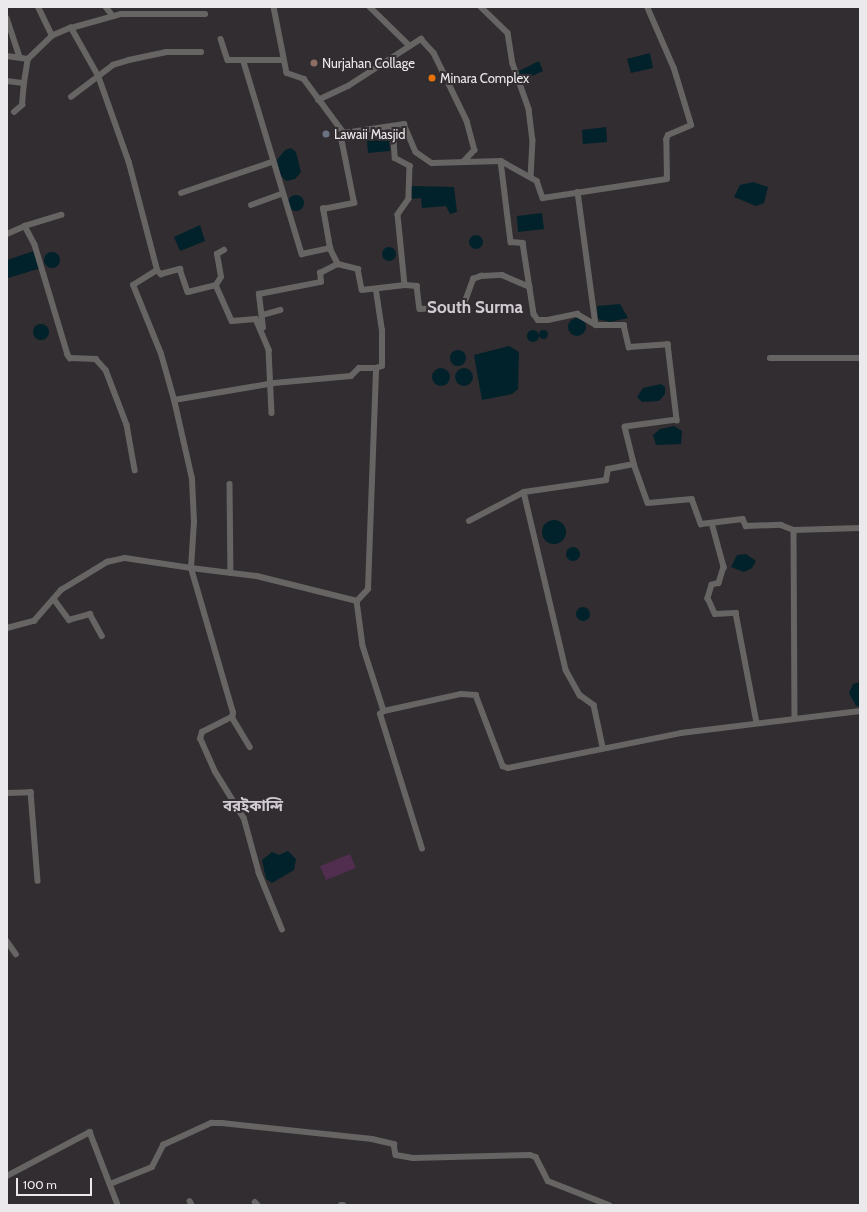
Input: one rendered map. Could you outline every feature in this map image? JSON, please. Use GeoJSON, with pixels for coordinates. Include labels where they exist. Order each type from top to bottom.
{"type":"FeatureCollection","features":[{"type":"Feature","properties":{"kind":"street"},"geometry":{"type":"LineString","coordinates":[[38,7],[52,36]]}},
{"type":"Feature","properties":{"kind":"street"},"geometry":{"type":"LineString","coordinates":[[106,7],[113,16]]}},
{"type":"Feature","properties":{"kind":"street"},"geometry":{"type":"LineString","coordinates":[[274,7],[283,60],[287,73],[304,79],[318,100],[334,115],[344,133]]}},
{"type":"Feature","properties":{"kind":"street"},"geometry":{"type":"LineString","coordinates":[[370,7],[409,45]]}},
{"type":"Feature","properties":{"kind":"street"},"geometry":{"type":"LineString","coordinates":[[481,7],[508,33],[513,64],[529,109],[533,140],[531,177]]}},
{"type":"Feature","properties":{"kind":"street"},"geometry":{"type":"LineString","coordinates":[[344,133],[404,124],[416,152],[432,162],[501,161],[537,181],[543,198],[667,179],[668,135],[691,126],[674,69],[648,7]]}},
{"type":"Feature","properties":{"kind":"street"},"geometry":{"type":"LineString","coordinates":[[14,112],[22,105],[28,59],[52,36],[71,28],[113,16],[205,14]]}},
{"type":"Feature","properties":{"kind":"street"},"geometry":{"type":"LineString","coordinates":[[7,18],[20,58]]}},
{"type":"Feature","properties":{"kind":"street"},"geometry":{"type":"LineString","coordinates":[[71,28],[98,76],[129,163],[157,270],[162,274],[180,268],[188,292],[216,285],[221,277],[217,254],[224,250]]}},
{"type":"Feature","properties":{"kind":"street"},"geometry":{"type":"LineString","coordinates":[[318,100],[348,86],[421,38],[434,53],[459,100],[475,150],[464,162]]}},
{"type":"Feature","properties":{"kind":"street"},"geometry":{"type":"LineString","coordinates":[[221,39],[228,60],[244,62],[283,60]]}},
{"type":"Feature","properties":{"kind":"street"},"geometry":{"type":"LineString","coordinates":[[71,97],[113,65],[145,55],[201,52]]}},
{"type":"Feature","properties":{"kind":"street"},"geometry":{"type":"LineString","coordinates":[[7,56],[28,59]]}},
{"type":"Feature","properties":{"kind":"street"},"geometry":{"type":"LineString","coordinates":[[244,62],[272,162],[302,254],[330,248]]}},
{"type":"Feature","properties":{"kind":"street"},"geometry":{"type":"LineString","coordinates":[[7,81],[24,83]]}},
{"type":"Feature","properties":{"kind":"street"},"geometry":{"type":"LineString","coordinates":[[393,126],[395,158],[410,166],[409,199],[398,215],[404,285]]}},
{"type":"Feature","properties":{"kind":"street"},"geometry":{"type":"LineString","coordinates":[[338,264],[330,248],[323,209],[354,203],[341,138],[344,133]]}},
{"type":"Feature","properties":{"kind":"street"},"geometry":{"type":"LineString","coordinates":[[501,161],[511,242],[523,243],[534,314],[538,320],[577,314],[596,325],[624,325],[629,347],[668,344],[677,420],[625,427],[634,464],[648,503],[692,499],[701,524],[743,520],[746,526],[780,526],[794,530],[860,528]]}},
{"type":"Feature","properties":{"kind":"street"},"geometry":{"type":"LineString","coordinates":[[181,193],[272,162]]}},
{"type":"Feature","properties":{"kind":"street"},"geometry":{"type":"LineString","coordinates":[[578,192],[596,325]]}},
{"type":"Feature","properties":{"kind":"street"},"geometry":{"type":"LineString","coordinates":[[251,205],[282,194]]}},
{"type":"Feature","properties":{"kind":"street"},"geometry":{"type":"LineString","coordinates":[[7,234],[25,226],[61,215]]}},
{"type":"Feature","properties":{"kind":"street"},"geometry":{"type":"LineString","coordinates":[[25,226],[46,275],[68,355],[96,358],[106,370],[127,425],[134,470]]}},
{"type":"Feature","properties":{"kind":"street"},"geometry":{"type":"LineString","coordinates":[[272,413],[268,350],[263,328],[263,315],[259,294],[321,282],[320,273],[338,264],[358,269],[361,290],[376,290],[404,285],[417,286],[420,309],[463,307],[473,279],[481,276],[502,275],[530,287]]}},
{"type":"Feature","properties":{"kind":"street"},"geometry":{"type":"LineString","coordinates":[[157,270],[133,285],[161,354],[174,400],[192,479],[191,568],[232,717],[250,747]]}},
{"type":"Feature","properties":{"kind":"street"},"geometry":{"type":"LineString","coordinates":[[216,285],[232,321],[251,317],[263,328]]}},
{"type":"Feature","properties":{"kind":"street"},"geometry":{"type":"LineString","coordinates":[[174,400],[270,384],[351,376],[360,368],[376,368],[382,366],[382,332],[376,290]]}},
{"type":"Feature","properties":{"kind":"street"},"geometry":{"type":"LineString","coordinates":[[263,315],[280,310]]}},
{"type":"Feature","properties":{"kind":"street"},"geometry":{"type":"LineString","coordinates":[[770,358],[860,358]]}},
{"type":"Feature","properties":{"kind":"street"},"geometry":{"type":"LineString","coordinates":[[357,601],[368,589],[376,368]]}},
{"type":"Feature","properties":{"kind":"street"},"geometry":{"type":"LineString","coordinates":[[469,521],[524,492],[606,480],[608,469],[634,464]]}},
{"type":"Feature","properties":{"kind":"street"},"geometry":{"type":"LineString","coordinates":[[230,484],[231,572]]}},
{"type":"Feature","properties":{"kind":"street"},"geometry":{"type":"LineString","coordinates":[[524,492],[566,670],[580,695],[594,705],[603,747]]}},
{"type":"Feature","properties":{"kind":"street"},"geometry":{"type":"LineString","coordinates":[[712,523],[724,567],[720,583],[712,585],[708,598],[715,614],[736,613],[757,723]]}},
{"type":"Feature","properties":{"kind":"street"},"geometry":{"type":"LineString","coordinates":[[794,530],[795,718]]}},
{"type":"Feature","properties":{"kind":"street"},"geometry":{"type":"LineString","coordinates":[[7,628],[34,621],[75,580],[108,562],[125,558],[191,568],[231,572],[357,601]]}},
{"type":"Feature","properties":{"kind":"street"},"geometry":{"type":"LineString","coordinates":[[54,600],[69,620],[90,614],[102,636]]}},
{"type":"Feature","properties":{"kind":"street"},"geometry":{"type":"LineString","coordinates":[[357,601],[363,646],[384,711]]}},
{"type":"Feature","properties":{"kind":"street"},"geometry":{"type":"LineString","coordinates":[[422,849],[380,714],[384,711],[461,694],[476,695],[503,766],[508,768],[603,747],[757,723],[860,711]]}},
{"type":"Feature","properties":{"kind":"street"},"geometry":{"type":"LineString","coordinates":[[232,717],[202,732],[200,739],[215,772],[244,819],[259,874],[282,930]]}},
{"type":"Feature","properties":{"kind":"street"},"geometry":{"type":"LineString","coordinates":[[7,793],[31,792],[38,881]]}},
{"type":"Feature","properties":{"kind":"street"},"geometry":{"type":"LineString","coordinates":[[7,941],[16,954]]}},
{"type":"Feature","properties":{"kind":"street"},"geometry":{"type":"LineString","coordinates":[[110,1184],[152,1167],[163,1145],[211,1123],[222,1123],[372,1139],[394,1144],[396,1155],[414,1158],[530,1155],[536,1157],[548,1181],[609,1205]]}},
{"type":"Feature","properties":{"kind":"street"},"geometry":{"type":"LineString","coordinates":[[7,1176],[90,1132],[118,1205]]}},
{"type":"Feature","properties":{"kind":"shaded area"},"geometry":{"type":"Polygon","coordinates":[[[350,854],[356,868],[326,880],[320,866],[350,854]]]}},
{"type":"Feature","properties":{"kind":"water"},"geometry":{"type":"Polygon","coordinates":[[[650,53],[653,68],[631,73],[627,59],[650,53]]]}},
{"type":"Feature","properties":{"kind":"water"},"geometry":{"type":"Polygon","coordinates":[[[539,61],[543,71],[521,81],[517,72],[539,61]]]}},
{"type":"Feature","properties":{"kind":"water"},"geometry":{"type":"Polygon","coordinates":[[[606,127],[607,142],[583,144],[582,130],[606,127]]]}},
{"type":"Feature","properties":{"kind":"water"},"geometry":{"type":"Polygon","coordinates":[[[389,139],[390,151],[368,153],[367,141],[389,139]]]}},
{"type":"Feature","properties":{"kind":"water"},"geometry":{"type":"Polygon","coordinates":[[[291,148],[296,152],[301,172],[295,179],[286,181],[280,175],[277,160],[285,150],[291,148]]]}},
{"type":"Feature","properties":{"kind":"water"},"geometry":{"type":"Polygon","coordinates":[[[753,182],[768,187],[764,203],[756,206],[734,197],[740,185],[753,182]]]}},
{"type":"Feature","properties":{"kind":"water"},"geometry":{"type":"Polygon","coordinates":[[[411,186],[454,187],[457,212],[450,214],[446,206],[422,208],[421,198],[412,199],[411,186]]]}},
{"type":"Feature","properties":{"kind":"water"},"geometry":{"type":"Polygon","coordinates":[[[293,195],[299,195],[304,200],[302,209],[299,211],[293,211],[288,206],[288,200],[293,195]]]}},
{"type":"Feature","properties":{"kind":"water"},"geometry":{"type":"Polygon","coordinates":[[[542,213],[544,229],[518,232],[517,216],[542,213]]]}},
{"type":"Feature","properties":{"kind":"water"},"geometry":{"type":"Polygon","coordinates":[[[200,225],[205,241],[180,251],[174,237],[200,225]]]}},
{"type":"Feature","properties":{"kind":"water"},"geometry":{"type":"Polygon","coordinates":[[[476,235],[481,237],[483,242],[481,247],[476,249],[471,247],[469,242],[471,237],[476,235]]]}},
{"type":"Feature","properties":{"kind":"water"},"geometry":{"type":"Polygon","coordinates":[[[386,247],[392,247],[396,251],[396,257],[392,261],[386,261],[382,257],[382,251],[386,247]]]}},
{"type":"Feature","properties":{"kind":"water"},"geometry":{"type":"Polygon","coordinates":[[[34,251],[41,268],[8,278],[7,260],[34,251]]]}},
{"type":"Feature","properties":{"kind":"water"},"geometry":{"type":"Polygon","coordinates":[[[52,252],[58,254],[60,260],[58,266],[52,268],[46,266],[44,260],[46,254],[52,252]]]}},
{"type":"Feature","properties":{"kind":"water"},"geometry":{"type":"Polygon","coordinates":[[[620,304],[628,318],[610,322],[598,319],[597,306],[620,304]]]}},
{"type":"Feature","properties":{"kind":"water"},"geometry":{"type":"Polygon","coordinates":[[[573,318],[581,318],[586,323],[584,334],[581,336],[573,336],[568,331],[568,323],[573,318]]]}},
{"type":"Feature","properties":{"kind":"water"},"geometry":{"type":"Polygon","coordinates":[[[38,324],[44,324],[49,329],[47,338],[44,340],[38,340],[33,335],[33,329],[38,324]]]}},
{"type":"Feature","properties":{"kind":"water"},"geometry":{"type":"Polygon","coordinates":[[[543,329],[548,334],[543,339],[538,334],[543,329]]]}},
{"type":"Feature","properties":{"kind":"water"},"geometry":{"type":"Polygon","coordinates":[[[531,330],[535,330],[539,336],[535,342],[531,342],[527,338],[527,334],[531,330]]]}},
{"type":"Feature","properties":{"kind":"water"},"geometry":{"type":"Polygon","coordinates":[[[509,346],[519,352],[518,389],[512,394],[482,400],[474,355],[509,346]]]}},
{"type":"Feature","properties":{"kind":"water"},"geometry":{"type":"Polygon","coordinates":[[[458,350],[464,352],[466,358],[464,364],[458,366],[452,364],[450,358],[452,352],[458,350]]]}},
{"type":"Feature","properties":{"kind":"water"},"geometry":{"type":"Polygon","coordinates":[[[441,368],[447,371],[450,377],[447,383],[441,386],[435,383],[432,377],[435,371],[441,368]]]}},
{"type":"Feature","properties":{"kind":"water"},"geometry":{"type":"Polygon","coordinates":[[[464,368],[470,371],[473,377],[470,383],[464,386],[458,383],[455,377],[458,371],[464,368]]]}},
{"type":"Feature","properties":{"kind":"water"},"geometry":{"type":"Polygon","coordinates":[[[661,384],[665,387],[665,394],[659,401],[642,402],[637,397],[643,388],[661,384]]]}},
{"type":"Feature","properties":{"kind":"water"},"geometry":{"type":"Polygon","coordinates":[[[674,426],[682,431],[681,444],[656,445],[653,435],[660,429],[674,426]]]}},
{"type":"Feature","properties":{"kind":"water"},"geometry":{"type":"Polygon","coordinates":[[[554,520],[562,524],[566,532],[562,540],[554,544],[546,540],[542,532],[546,524],[554,520]]]}},
{"type":"Feature","properties":{"kind":"water"},"geometry":{"type":"Polygon","coordinates":[[[570,547],[576,547],[580,551],[580,557],[576,561],[570,561],[566,557],[566,551],[570,547]]]}},
{"type":"Feature","properties":{"kind":"water"},"geometry":{"type":"Polygon","coordinates":[[[746,554],[756,561],[752,568],[744,572],[731,567],[737,555],[746,554]]]}},
{"type":"Feature","properties":{"kind":"water"},"geometry":{"type":"Polygon","coordinates":[[[580,607],[586,607],[590,611],[590,617],[586,621],[580,621],[576,617],[576,611],[580,607]]]}},
{"type":"Feature","properties":{"kind":"water"},"geometry":{"type":"Polygon","coordinates":[[[860,682],[860,706],[856,706],[849,693],[853,684],[860,682]]]}},
{"type":"Feature","properties":{"kind":"water"},"geometry":{"type":"Polygon","coordinates":[[[288,851],[296,859],[294,870],[272,883],[266,879],[262,860],[272,852],[279,855],[288,851]]]}},
{"type":"Feature","properties":{"kind":"place","name":"Nurjahan Collage"},"geometry":{"type":"Point","coordinates":[314,63]}},
{"type":"Feature","properties":{"kind":"place","name":"Minara Complex"},"geometry":{"type":"Point","coordinates":[432,78]}},
{"type":"Feature","properties":{"kind":"place","name":"Lawaii Masjid"},"geometry":{"type":"Point","coordinates":[326,134]}},
{"type":"Feature","properties":{"kind":"district","name":"South Surma"},"geometry":{"type":"Point","coordinates":[475,308]}},
{"type":"Feature","properties":{"kind":"district","name":"বরইকান্দি"},"geometry":{"type":"Point","coordinates":[253,807]}}]}
